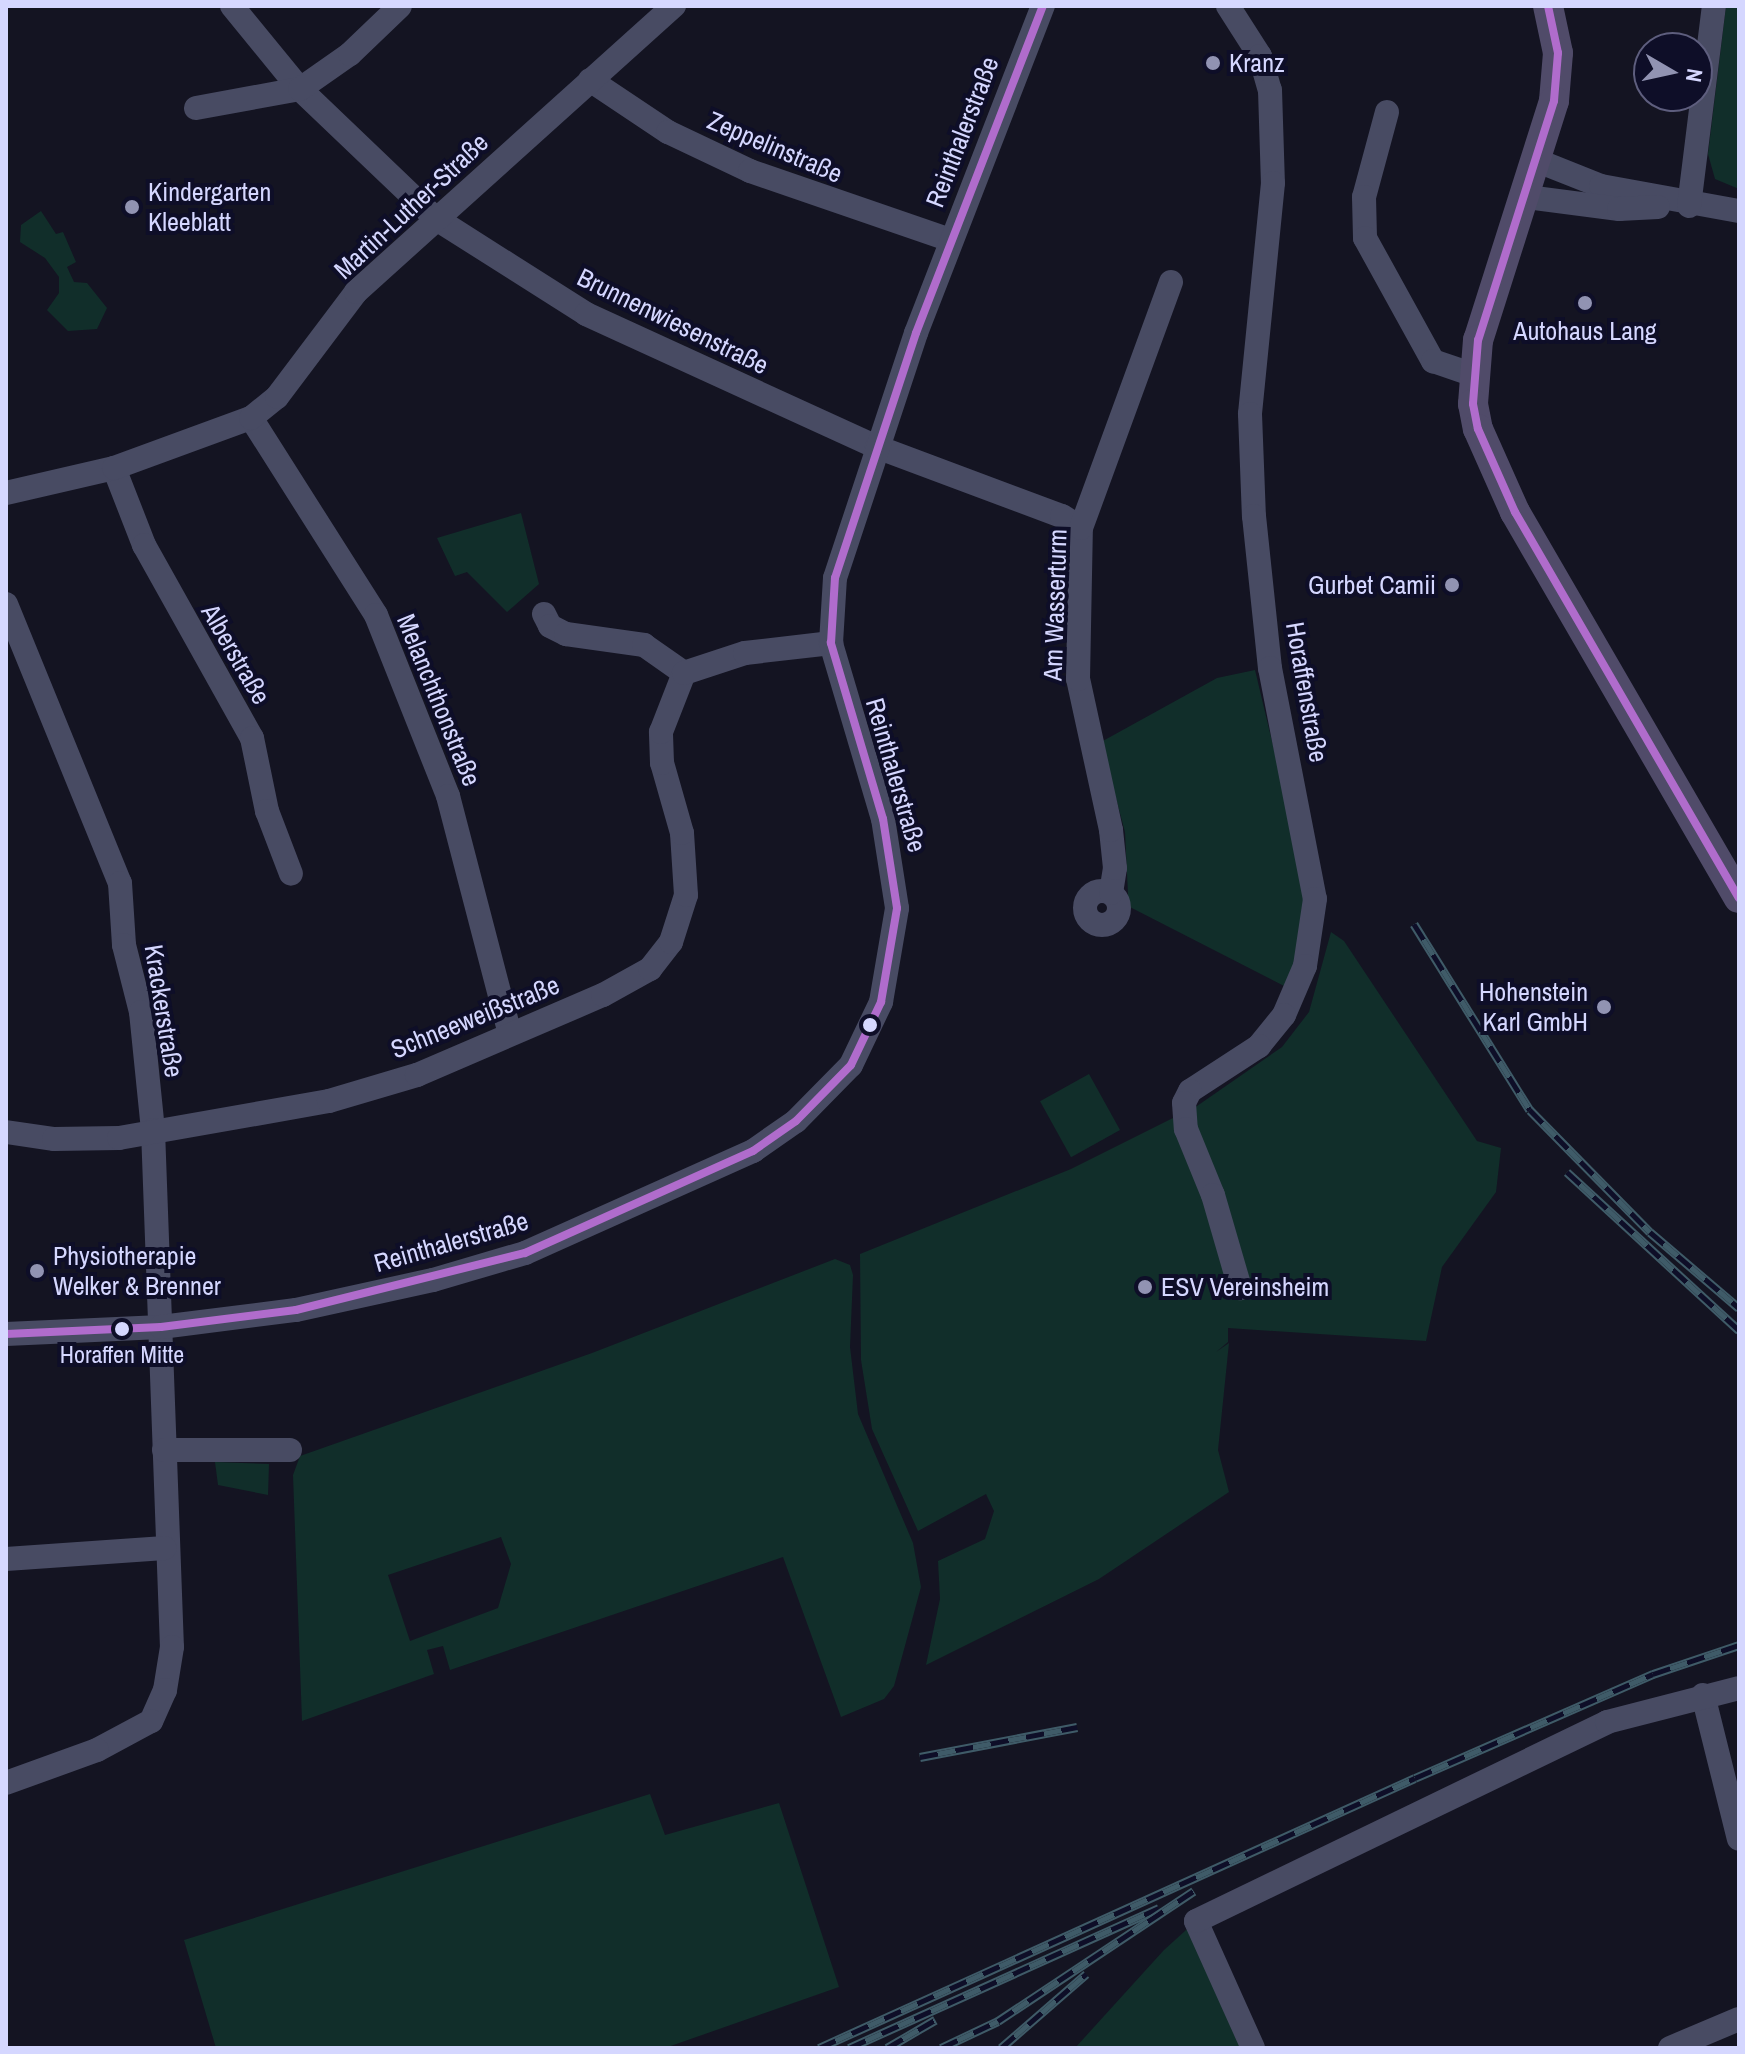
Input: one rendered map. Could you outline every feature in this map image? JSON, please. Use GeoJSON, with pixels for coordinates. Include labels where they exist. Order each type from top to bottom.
{"type":"FeatureCollection","features":[{"type":"Feature","properties":{"kind":"main road"},"geometry":{"type":"LineString","coordinates":[[1548,6],[1558,53],[1557,80],[1527,197],[1487,305],[1474,375],[1478,429],[1515,512],[1739,898]]}},
{"type":"Feature","properties":{"kind":"street","name":"Brunnenwiesenstraße"},"geometry":{"type":"LineString","coordinates":[[232,6],[300,89],[435,218],[586,314],[877,447],[1062,516],[1081,528]]}},
{"type":"Feature","properties":{"kind":"street"},"geometry":{"type":"LineString","coordinates":[[196,108],[300,89],[350,54],[400,6]]}},
{"type":"Feature","properties":{"kind":"street","name":"Martin-Luther-Straße"},"geometry":{"type":"LineString","coordinates":[[6,493],[114,468],[251,418],[277,397],[356,292],[674,6]]}},
{"type":"Feature","properties":{"kind":"street","name":"Reinthalerstraße"},"geometry":{"type":"LineString","coordinates":[[6,1334],[161,1327],[296,1310],[433,1280],[525,1253],[753,1151],[827,1092],[851,1065],[873,1026],[897,908],[883,819],[831,643],[835,578],[877,447],[950,240],[1043,6]]}},
{"type":"Feature","properties":{"kind":"street","name":"Horaffenstraße"},"geometry":{"type":"LineString","coordinates":[[1228,6],[1260,56],[1270,90],[1273,183],[1250,414],[1254,516],[1270,668],[1315,899],[1305,966],[1284,1015],[1259,1046],[1190,1091],[1184,1103],[1186,1129],[1213,1195],[1240,1288]]}},
{"type":"Feature","properties":{"kind":"street"},"geometry":{"type":"LineString","coordinates":[[1689,206],[1714,6]]}},
{"type":"Feature","properties":{"kind":"street","name":"Zeppelinstraße"},"geometry":{"type":"LineString","coordinates":[[590,80],[668,132],[750,171],[950,240]]}},
{"type":"Feature","properties":{"kind":"street"},"geometry":{"type":"LineString","coordinates":[[1387,112],[1364,197],[1365,238],[1433,361],[1474,375]]}},
{"type":"Feature","properties":{"kind":"street"},"geometry":{"type":"LineString","coordinates":[[1538,161],[1601,186],[1689,206],[1739,211]]}},
{"type":"Feature","properties":{"kind":"street"},"geometry":{"type":"LineString","coordinates":[[1527,197],[1619,209],[1689,206]]}},
{"type":"Feature","properties":{"kind":"street","name":"Am Wasserturm"},"geometry":{"type":"LineString","coordinates":[[1111,893],[1115,868],[1111,830],[1078,679],[1081,528],[1171,282]]}},
{"type":"Feature","properties":{"kind":"street","name":"Melanchthonstraße"},"geometry":{"type":"LineString","coordinates":[[251,418],[382,629],[448,796],[509,1031]]}},
{"type":"Feature","properties":{"kind":"street","name":"Alberstraße"},"geometry":{"type":"LineString","coordinates":[[114,468],[144,545],[252,738],[267,811],[291,874]]}},
{"type":"Feature","properties":{"kind":"street","name":"Krackerstraße"},"geometry":{"type":"LineString","coordinates":[[6,604],[120,883],[124,945],[141,1012],[153,1130],[165,1548],[172,1647],[165,1690],[151,1721],[97,1750],[6,1783]]}},
{"type":"Feature","properties":{"kind":"street"},"geometry":{"type":"LineString","coordinates":[[544,614],[550,626],[566,634],[644,645],[684,673],[745,653],[831,643]]}},
{"type":"Feature","properties":{"kind":"street","name":"Schneeweißstraße"},"geometry":{"type":"LineString","coordinates":[[6,1132],[93,1138],[329,1101],[417,1075],[509,1031],[603,995],[650,969],[671,942],[683,907],[687,862],[662,763],[661,732],[684,673]]}},
{"type":"Feature","properties":{"kind":"street"},"geometry":{"type":"LineString","coordinates":[[164,1450],[290,1450]]}},
{"type":"Feature","properties":{"kind":"street"},"geometry":{"type":"LineString","coordinates":[[6,1559],[165,1548]]}},
{"type":"Feature","properties":{"kind":"street"},"geometry":{"type":"LineString","coordinates":[[1253,2048],[1196,1921],[1607,1722],[1739,1688]]}},
{"type":"Feature","properties":{"kind":"street"},"geometry":{"type":"LineString","coordinates":[[1703,1695],[1739,1839]]}},
{"type":"Feature","properties":{"kind":"street"},"geometry":{"type":"LineString","coordinates":[[1670,2048],[1739,2019]]}},
{"type":"Feature","properties":{"kind":"green space"},"geometry":{"type":"Polygon","coordinates":[[[1726,6],[1739,6],[1739,189],[1715,179],[1708,154],[1726,6]]]}},
{"type":"Feature","properties":{"kind":"green space"},"geometry":{"type":"Polygon","coordinates":[[[41,211],[56,234],[63,232],[76,262],[67,267],[74,282],[87,283],[107,308],[97,329],[68,331],[47,310],[59,293],[59,277],[45,258],[20,242],[21,225],[41,211]]]}},
{"type":"Feature","properties":{"kind":"green space"},"geometry":{"type":"Polygon","coordinates":[[[521,513],[539,584],[507,612],[467,572],[455,576],[437,538],[521,513]]]}},
{"type":"Feature","properties":{"kind":"green space"},"geometry":{"type":"Polygon","coordinates":[[[1255,670],[1308,892],[1290,989],[1124,904],[1128,894],[1125,832],[1101,742],[1217,678],[1255,670]]]}},
{"type":"Feature","properties":{"kind":"green space"},"geometry":{"type":"Polygon","coordinates":[[[1331,932],[1344,941],[1477,1141],[1501,1148],[1496,1192],[1442,1267],[1426,1341],[1228,1328],[1228,1342],[1216,1352],[1229,1343],[1218,1450],[1229,1492],[1099,1579],[926,1665],[940,1599],[938,1561],[985,1539],[994,1511],[986,1494],[918,1531],[872,1429],[861,1360],[860,1254],[1071,1169],[1197,1106],[1282,1047],[1309,1012],[1331,932]]]}},
{"type":"Feature","properties":{"kind":"green space"},"geometry":{"type":"Polygon","coordinates":[[[1089,1074],[1120,1130],[1071,1157],[1040,1101],[1089,1074]]]}},
{"type":"Feature","properties":{"kind":"green space"},"geometry":{"type":"Polygon","coordinates":[[[835,1259],[850,1265],[853,1275],[850,1347],[858,1414],[913,1543],[921,1587],[894,1686],[884,1699],[841,1717],[783,1557],[450,1670],[443,1646],[427,1650],[434,1674],[302,1721],[293,1475],[300,1456],[592,1353],[835,1259]],[[501,1537],[388,1575],[410,1641],[498,1608],[511,1564],[501,1537]]]}},
{"type":"Feature","properties":{"kind":"green space"},"geometry":{"type":"Polygon","coordinates":[[[215,1462],[269,1464],[268,1495],[218,1485],[215,1462]]]}},
{"type":"Feature","properties":{"kind":"green space"},"geometry":{"type":"Polygon","coordinates":[[[650,1794],[665,1835],[779,1803],[839,1987],[665,2048],[216,2048],[184,1940],[650,1794]]]}},
{"type":"Feature","properties":{"kind":"green space"},"geometry":{"type":"Polygon","coordinates":[[[1196,1921],[1252,2048],[1075,2048],[1164,1950],[1196,1921]]]}},
{"type":"Feature","properties":{"kind":"railway"},"geometry":{"type":"LineString","coordinates":[[1414,924],[1530,1110],[1650,1232],[1739,1308]]}},
{"type":"Feature","properties":{"kind":"railway"},"geometry":{"type":"LineString","coordinates":[[1567,1172],[1739,1330]]}},
{"type":"Feature","properties":{"kind":"railway"},"geometry":{"type":"LineString","coordinates":[[819,2048],[1415,1778],[1653,1674],[1739,1645]]}},
{"type":"Feature","properties":{"kind":"railway"},"geometry":{"type":"LineString","coordinates":[[920,1757],[1077,1727]]}},
{"type":"Feature","properties":{"kind":"railway"},"geometry":{"type":"LineString","coordinates":[[941,2048],[998,2021],[1194,1891]]}},
{"type":"Feature","properties":{"kind":"railway"},"geometry":{"type":"LineString","coordinates":[[849,2048],[1159,1908]]}},
{"type":"Feature","properties":{"kind":"railway"},"geometry":{"type":"LineString","coordinates":[[1001,2048],[1086,1974]]}},
{"type":"Feature","properties":{"kind":"railway"},"geometry":{"type":"LineString","coordinates":[[887,2048],[935,2020]]}},
{"type":"Feature","properties":{"kind":"transit line"},"geometry":{"type":"LineString","coordinates":[[6,1334],[161,1327],[296,1310],[525,1253],[753,1151],[796,1121],[851,1065],[881,1002],[897,908],[883,819],[831,643],[835,578],[916,333],[1043,6]]}},
{"type":"Feature","properties":{"kind":"transit line"},"geometry":{"type":"LineString","coordinates":[[1548,6],[1558,53],[1554,101],[1478,340],[1473,404],[1478,429],[1515,512],[1739,898]]}},
{"type":"Feature","properties":{"kind":"place","name":"Kranz"},"geometry":{"type":"Point","coordinates":[1213,63]}},
{"type":"Feature","properties":{"kind":"place","name":"Kindergarten Kleeblatt"},"geometry":{"type":"Point","coordinates":[132,207]}},
{"type":"Feature","properties":{"kind":"place","name":"Autohaus Lang"},"geometry":{"type":"Point","coordinates":[1585,303]}},
{"type":"Feature","properties":{"kind":"place","name":"Gurbet Camii"},"geometry":{"type":"Point","coordinates":[1452,585]}},
{"type":"Feature","properties":{"kind":"place","name":"Hohenstein Karl GmbH"},"geometry":{"type":"Point","coordinates":[1604,1007]}},
{"type":"Feature","properties":{"kind":"place","name":"Physiotherapie Welker & Brenner"},"geometry":{"type":"Point","coordinates":[37,1271]}},
{"type":"Feature","properties":{"kind":"place","name":"ESV Vereinsheim"},"geometry":{"type":"Point","coordinates":[1145,1287]}},
{"type":"Feature","properties":{"kind":"place","name":"Horaffen Mitte"},"geometry":{"type":"Point","coordinates":[122,1329]}}]}
